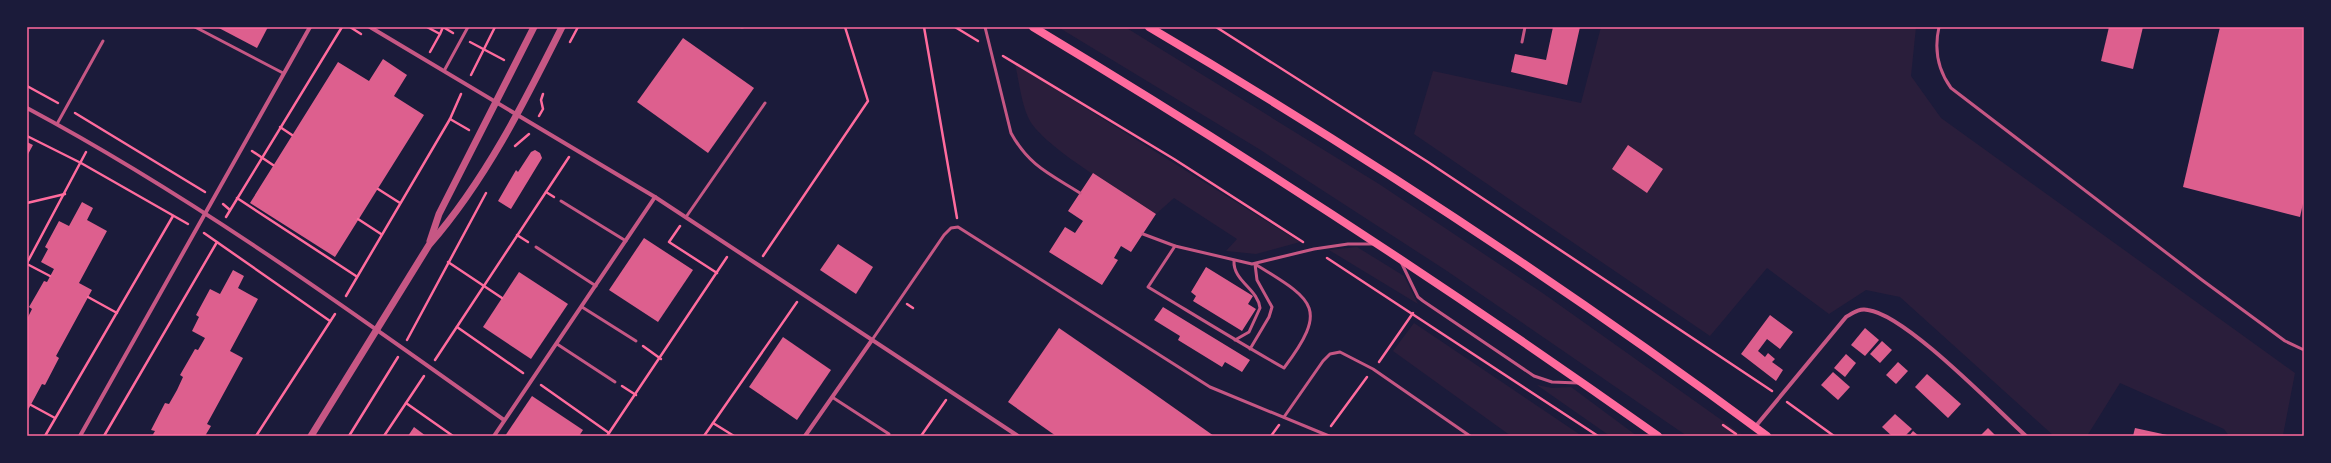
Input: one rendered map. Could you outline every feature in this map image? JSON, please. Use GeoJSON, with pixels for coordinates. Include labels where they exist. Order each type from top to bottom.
{"type":"FeatureCollection","features":[{"type":"Feature","properties":{"kind":"main road"},"geometry":{"type":"LineString","coordinates":[[1032,27],[1199,129],[1377,244],[1658,436]]}},
{"type":"Feature","properties":{"kind":"main road"},"geometry":{"type":"LineString","coordinates":[[1150,27],[1328,137],[1535,273],[1638,343],[1768,436]]}},
{"type":"Feature","properties":{"kind":"street"},"geometry":{"type":"LineString","coordinates":[[80,436],[206,213],[283,72],[310,27]]}},
{"type":"Feature","properties":{"kind":"street"},"geometry":{"type":"LineString","coordinates":[[370,27],[655,197],[734,247],[1018,436]]}},
{"type":"Feature","properties":{"kind":"street"},"geometry":{"type":"LineString","coordinates":[[429,245],[439,214],[534,27]]}},
{"type":"Feature","properties":{"kind":"street"},"geometry":{"type":"LineString","coordinates":[[311,436],[378,330],[429,245],[449,222],[517,114],[562,27]]}},
{"type":"Feature","properties":{"kind":"street"},"geometry":{"type":"LineString","coordinates":[[27,108],[206,213],[378,330],[504,420]]}},
{"type":"Feature","properties":{"kind":"street"},"geometry":{"type":"LineString","coordinates":[[494,436],[655,197]]}},
{"type":"Feature","properties":{"kind":"street"},"geometry":{"type":"LineString","coordinates":[[1755,427],[1779,396],[1846,317],[1857,310],[1868,310],[1878,313],[1903,327],[1927,345],[2026,436]]}},
{"type":"Feature","properties":{"kind":"street"},"geometry":{"type":"LineString","coordinates":[[805,436],[872,340]]}},
{"type":"Feature","properties":{"kind":"lane"},"geometry":{"type":"LineString","coordinates":[[195,27],[283,72]]}},
{"type":"Feature","properties":{"kind":"lane"},"geometry":{"type":"LineString","coordinates":[[444,71],[468,27]]}},
{"type":"Feature","properties":{"kind":"lane"},"geometry":{"type":"LineString","coordinates":[[985,27],[1011,133],[1019,148],[1029,161],[1080,193]]}},
{"type":"Feature","properties":{"kind":"lane"},"geometry":{"type":"LineString","coordinates":[[1522,42],[1525,27]]}},
{"type":"Feature","properties":{"kind":"lane"},"geometry":{"type":"LineString","coordinates":[[1939,27],[1938,62],[1942,75],[1951,88],[2202,280],[2285,341],[2304,350]]}},
{"type":"Feature","properties":{"kind":"lane"},"geometry":{"type":"LineString","coordinates":[[56,124],[103,41]]}},
{"type":"Feature","properties":{"kind":"lane"},"geometry":{"type":"LineString","coordinates":[[686,217],[765,103]]}},
{"type":"Feature","properties":{"kind":"lane"},"geometry":{"type":"LineString","coordinates":[[561,201],[626,242]]}},
{"type":"Feature","properties":{"kind":"lane"},"geometry":{"type":"LineString","coordinates":[[872,340],[944,235],[951,228],[958,227],[1210,387],[1328,436]]}},
{"type":"Feature","properties":{"kind":"lane"},"geometry":{"type":"LineString","coordinates":[[1143,234],[1175,246],[1234,261],[1255,264],[1314,249],[1357,243],[1377,244]]}},
{"type":"Feature","properties":{"kind":"lane"},"geometry":{"type":"LineString","coordinates":[[1175,246],[1148,287],[1284,368],[1305,339],[1310,323],[1306,300],[1299,292],[1255,264]]}},
{"type":"Feature","properties":{"kind":"lane"},"geometry":{"type":"LineString","coordinates":[[536,247],[596,286]]}},
{"type":"Feature","properties":{"kind":"lane"},"geometry":{"type":"LineString","coordinates":[[1399,259],[1418,296],[1423,301],[1534,376],[1552,382],[1582,383]]}},
{"type":"Feature","properties":{"kind":"lane"},"geometry":{"type":"LineString","coordinates":[[1234,261],[1237,273],[1257,298],[1260,308],[1249,332],[1235,340]]}},
{"type":"Feature","properties":{"kind":"lane"},"geometry":{"type":"LineString","coordinates":[[1250,349],[1269,317],[1272,307],[1257,280],[1255,264]]}},
{"type":"Feature","properties":{"kind":"lane"},"geometry":{"type":"LineString","coordinates":[[582,307],[636,341]]}},
{"type":"Feature","properties":{"kind":"lane"},"geometry":{"type":"LineString","coordinates":[[557,344],[615,382]]}},
{"type":"Feature","properties":{"kind":"lane"},"geometry":{"type":"LineString","coordinates":[[1284,417],[1323,361],[1330,354],[1340,352],[1373,369],[1470,436]]}},
{"type":"Feature","properties":{"kind":"lane"},"geometry":{"type":"LineString","coordinates":[[832,397],[889,434]]}},
{"type":"Feature","properties":{"kind":"path"},"geometry":{"type":"LineString","coordinates":[[222,224],[342,27]]}},
{"type":"Feature","properties":{"kind":"path"},"geometry":{"type":"LineString","coordinates":[[427,27],[440,34]]}},
{"type":"Feature","properties":{"kind":"path"},"geometry":{"type":"LineString","coordinates":[[426,60],[443,27],[515,66]]}},
{"type":"Feature","properties":{"kind":"path"},"geometry":{"type":"LineString","coordinates":[[256,436],[330,321],[342,305],[356,276],[450,119],[495,27]]}},
{"type":"Feature","properties":{"kind":"path"},"geometry":{"type":"LineString","coordinates":[[567,48],[578,27]]}},
{"type":"Feature","properties":{"kind":"path"},"geometry":{"type":"LineString","coordinates":[[758,263],[868,101],[845,27]]}},
{"type":"Feature","properties":{"kind":"path"},"geometry":{"type":"LineString","coordinates":[[924,27],[958,227]]}},
{"type":"Feature","properties":{"kind":"path"},"geometry":{"type":"LineString","coordinates":[[954,27],[1174,159],[1314,249],[1598,436]]}},
{"type":"Feature","properties":{"kind":"path"},"geometry":{"type":"LineString","coordinates":[[1216,27],[1447,175],[1779,396],[1834,436]]}},
{"type":"Feature","properties":{"kind":"path"},"geometry":{"type":"LineString","coordinates":[[514,147],[527,138],[543,109],[541,100],[548,82],[537,76]]}},
{"type":"Feature","properties":{"kind":"path"},"geometry":{"type":"LineString","coordinates":[[27,86],[66,107],[214,198],[230,210]]}},
{"type":"Feature","properties":{"kind":"path"},"geometry":{"type":"LineString","coordinates":[[280,127],[292,135]]}},
{"type":"Feature","properties":{"kind":"path"},"geometry":{"type":"LineString","coordinates":[[27,136],[81,163],[173,216],[197,228],[330,321]]}},
{"type":"Feature","properties":{"kind":"path"},"geometry":{"type":"LineString","coordinates":[[50,276],[27,263],[66,194],[90,145]]}},
{"type":"Feature","properties":{"kind":"path"},"geometry":{"type":"LineString","coordinates":[[243,146],[273,165]]}},
{"type":"Feature","properties":{"kind":"path"},"geometry":{"type":"LineString","coordinates":[[384,436],[575,148]]}},
{"type":"Feature","properties":{"kind":"path"},"geometry":{"type":"LineString","coordinates":[[378,189],[400,203]]}},
{"type":"Feature","properties":{"kind":"path"},"geometry":{"type":"LineString","coordinates":[[349,436],[403,348],[486,192]]}},
{"type":"Feature","properties":{"kind":"path"},"geometry":{"type":"LineString","coordinates":[[27,203],[66,194]]}},
{"type":"Feature","properties":{"kind":"path"},"geometry":{"type":"LineString","coordinates":[[237,198],[356,276]]}},
{"type":"Feature","properties":{"kind":"path"},"geometry":{"type":"LineString","coordinates":[[45,436],[173,216]]}},
{"type":"Feature","properties":{"kind":"path"},"geometry":{"type":"LineString","coordinates":[[686,217],[669,242],[717,273]]}},
{"type":"Feature","properties":{"kind":"path"},"geometry":{"type":"LineString","coordinates":[[358,220],[381,234]]}},
{"type":"Feature","properties":{"kind":"path"},"geometry":{"type":"LineString","coordinates":[[104,436],[217,242]]}},
{"type":"Feature","properties":{"kind":"path"},"geometry":{"type":"LineString","coordinates":[[607,436],[661,359],[734,247]]}},
{"type":"Feature","properties":{"kind":"path"},"geometry":{"type":"LineString","coordinates":[[448,262],[502,298]]}},
{"type":"Feature","properties":{"kind":"path"},"geometry":{"type":"LineString","coordinates":[[704,436],[803,293]]}},
{"type":"Feature","properties":{"kind":"path"},"geometry":{"type":"LineString","coordinates":[[88,297],[117,313]]}},
{"type":"Feature","properties":{"kind":"path"},"geometry":{"type":"LineString","coordinates":[[636,341],[661,359]]}},
{"type":"Feature","properties":{"kind":"path"},"geometry":{"type":"LineString","coordinates":[[615,382],[636,395]]}},
{"type":"Feature","properties":{"kind":"path"},"geometry":{"type":"LineString","coordinates":[[921,436],[952,391]]}},
{"type":"Feature","properties":{"kind":"path"},"geometry":{"type":"LineString","coordinates":[[406,403],[453,436]]}},
{"type":"Feature","properties":{"kind":"path"},"geometry":{"type":"LineString","coordinates":[[31,404],[55,418]]}},
{"type":"Feature","properties":{"kind":"path"},"geometry":{"type":"LineString","coordinates":[[713,423],[734,436]]}},
{"type":"Feature","properties":{"kind":"path"},"geometry":{"type":"LineString","coordinates":[[1723,425],[1736,434]]}},
{"type":"Feature","properties":{"kind":"shaded area"},"geometry":{"type":"Polygon","coordinates":[[[1058,27],[1125,27],[1379,184],[1544,294],[1744,436],[1687,436],[1447,271],[1259,149],[1058,27]]]}},
{"type":"Feature","properties":{"kind":"shaded area"},"geometry":{"type":"Polygon","coordinates":[[[1601,27],[1916,27],[1911,76],[1941,118],[2295,373],[2283,435],[2286,436],[2229,436],[2224,429],[2120,383],[2087,436],[2054,436],[1900,297],[1866,290],[1829,314],[1767,268],[1710,336],[1414,134],[1433,71],[1581,103],[1601,27]]]}},
{"type":"Feature","properties":{"kind":"shaded area"},"geometry":{"type":"Polygon","coordinates":[[[1015,64],[1300,242],[1256,254],[1226,251],[1237,239],[1174,198],[1156,214],[1106,183],[1049,142],[1036,129],[1026,111],[1015,64]]]}},
{"type":"Feature","properties":{"kind":"shaded area"},"geometry":{"type":"Polygon","coordinates":[[[1357,247],[1404,276],[1418,304],[1329,250],[1357,247]]]}},
{"type":"Feature","properties":{"kind":"shaded area"},"geometry":{"type":"Polygon","coordinates":[[[1414,323],[1582,436],[1511,436],[1393,351],[1414,323]]]}},
{"type":"Feature","properties":{"kind":"shaded area"},"geometry":{"type":"Polygon","coordinates":[[[1537,385],[1552,388],[1571,387],[1637,436],[1610,436],[1537,385]]]}},
{"type":"Feature","properties":{"kind":"building"},"geometry":{"type":"Polygon","coordinates":[[[217,27],[268,27],[257,48],[217,27]]]}},
{"type":"Feature","properties":{"kind":"building"},"geometry":{"type":"Polygon","coordinates":[[[1553,27],[1580,27],[1567,85],[1511,72],[1515,54],[1546,60],[1553,27]]]}},
{"type":"Feature","properties":{"kind":"building"},"geometry":{"type":"Polygon","coordinates":[[[2109,27],[2143,27],[2133,69],[2101,61],[2109,27]]]}},
{"type":"Feature","properties":{"kind":"building"},"geometry":{"type":"Polygon","coordinates":[[[2220,27],[2304,27],[2304,199],[2300,217],[2183,187],[2220,27]]]}},
{"type":"Feature","properties":{"kind":"building"},"geometry":{"type":"Polygon","coordinates":[[[683,38],[754,88],[708,153],[637,102],[683,38]]]}},
{"type":"Feature","properties":{"kind":"building"},"geometry":{"type":"Polygon","coordinates":[[[383,59],[407,75],[394,96],[424,115],[335,257],[250,203],[338,62],[369,81],[383,59]]]}},
{"type":"Feature","properties":{"kind":"building"},"geometry":{"type":"Polygon","coordinates":[[[27,142],[33,145],[27,156],[27,142]]]}},
{"type":"Feature","properties":{"kind":"building"},"geometry":{"type":"Polygon","coordinates":[[[1628,145],[1663,169],[1647,193],[1612,169],[1628,145]]]}},
{"type":"Feature","properties":{"kind":"building"},"geometry":{"type":"Polygon","coordinates":[[[535,150],[540,153],[542,158],[511,209],[498,201],[516,170],[518,172],[531,152],[535,150]]]}},
{"type":"Feature","properties":{"kind":"building"},"geometry":{"type":"Polygon","coordinates":[[[1093,173],[1156,214],[1131,252],[1121,246],[1114,258],[1118,260],[1102,285],[1049,252],[1065,227],[1075,233],[1083,221],[1068,211],[1093,173]]]}},
{"type":"Feature","properties":{"kind":"building"},"geometry":{"type":"Polygon","coordinates":[[[82,202],[93,208],[87,220],[107,231],[79,283],[92,290],[56,356],[59,358],[45,385],[42,384],[27,412],[27,319],[32,309],[29,307],[44,281],[47,282],[54,269],[41,262],[48,249],[45,247],[59,221],[69,226],[82,202]]]}},
{"type":"Feature","properties":{"kind":"building"},"geometry":{"type":"Polygon","coordinates":[[[644,238],[693,270],[658,322],[609,290],[644,238]]]}},
{"type":"Feature","properties":{"kind":"building"},"geometry":{"type":"Polygon","coordinates":[[[838,244],[873,267],[856,294],[820,270],[838,244]]]}},
{"type":"Feature","properties":{"kind":"building"},"geometry":{"type":"Polygon","coordinates":[[[1206,267],[1253,296],[1248,304],[1256,309],[1242,331],[1193,301],[1196,296],[1191,292],[1206,267]]]}},
{"type":"Feature","properties":{"kind":"building"},"geometry":{"type":"Polygon","coordinates":[[[233,270],[244,276],[238,288],[258,299],[230,351],[243,358],[207,424],[211,426],[205,436],[152,436],[155,431],[151,430],[165,403],[169,404],[183,377],[180,375],[195,349],[198,350],[205,338],[192,331],[199,317],[196,315],[210,289],[220,294],[233,270]]]}},
{"type":"Feature","properties":{"kind":"building"},"geometry":{"type":"Polygon","coordinates":[[[519,272],[568,304],[531,359],[483,327],[519,272]]]}},
{"type":"Feature","properties":{"kind":"building"},"geometry":{"type":"Polygon","coordinates":[[[1163,307],[1250,360],[1242,372],[1225,362],[1222,367],[1178,340],[1180,336],[1154,320],[1163,307]]]}},
{"type":"Feature","properties":{"kind":"building"},"geometry":{"type":"Polygon","coordinates":[[[1770,315],[1793,332],[1780,349],[1767,339],[1758,351],[1765,357],[1768,353],[1775,359],[1772,362],[1783,370],[1776,381],[1741,354],[1770,315]]]}},
{"type":"Feature","properties":{"kind":"building"},"geometry":{"type":"Polygon","coordinates":[[[1059,328],[1214,436],[1056,436],[1008,402],[1059,328]]]}},
{"type":"Feature","properties":{"kind":"building"},"geometry":{"type":"Polygon","coordinates":[[[1865,328],[1879,340],[1865,356],[1851,345],[1865,328]]]}},
{"type":"Feature","properties":{"kind":"building"},"geometry":{"type":"Polygon","coordinates":[[[783,337],[831,370],[797,420],[749,387],[783,337]]]}},
{"type":"Feature","properties":{"kind":"building"},"geometry":{"type":"Polygon","coordinates":[[[1882,341],[1892,350],[1880,363],[1870,354],[1882,341]]]}},
{"type":"Feature","properties":{"kind":"building"},"geometry":{"type":"Polygon","coordinates":[[[1846,354],[1856,363],[1845,377],[1834,368],[1846,354]]]}},
{"type":"Feature","properties":{"kind":"building"},"geometry":{"type":"Polygon","coordinates":[[[1898,362],[1908,371],[1896,384],[1886,375],[1898,362]]]}},
{"type":"Feature","properties":{"kind":"building"},"geometry":{"type":"Polygon","coordinates":[[[1833,372],[1850,387],[1838,400],[1821,385],[1833,372]]]}},
{"type":"Feature","properties":{"kind":"building"},"geometry":{"type":"Polygon","coordinates":[[[1927,374],[1961,404],[1948,418],[1915,387],[1927,374]]]}},
{"type":"Feature","properties":{"kind":"building"},"geometry":{"type":"Polygon","coordinates":[[[532,396],[583,430],[579,436],[505,436],[532,396]]]}},
{"type":"Feature","properties":{"kind":"building"},"geometry":{"type":"Polygon","coordinates":[[[1895,414],[1912,429],[1905,436],[1892,436],[1882,427],[1895,414]]]}},
{"type":"Feature","properties":{"kind":"building"},"geometry":{"type":"Polygon","coordinates":[[[414,427],[426,436],[408,436],[414,427]]]}},
{"type":"Feature","properties":{"kind":"building"},"geometry":{"type":"Polygon","coordinates":[[[1988,428],[1996,436],[1980,436],[1988,428]]]}},
{"type":"Feature","properties":{"kind":"building"},"geometry":{"type":"Polygon","coordinates":[[[2135,428],[2167,435],[2167,436],[2133,436],[2135,428]]]}},
{"type":"Feature","properties":{"kind":"building"},"geometry":{"type":"Polygon","coordinates":[[[1913,431],[1919,436],[1909,436],[1913,431]]]}}]}
